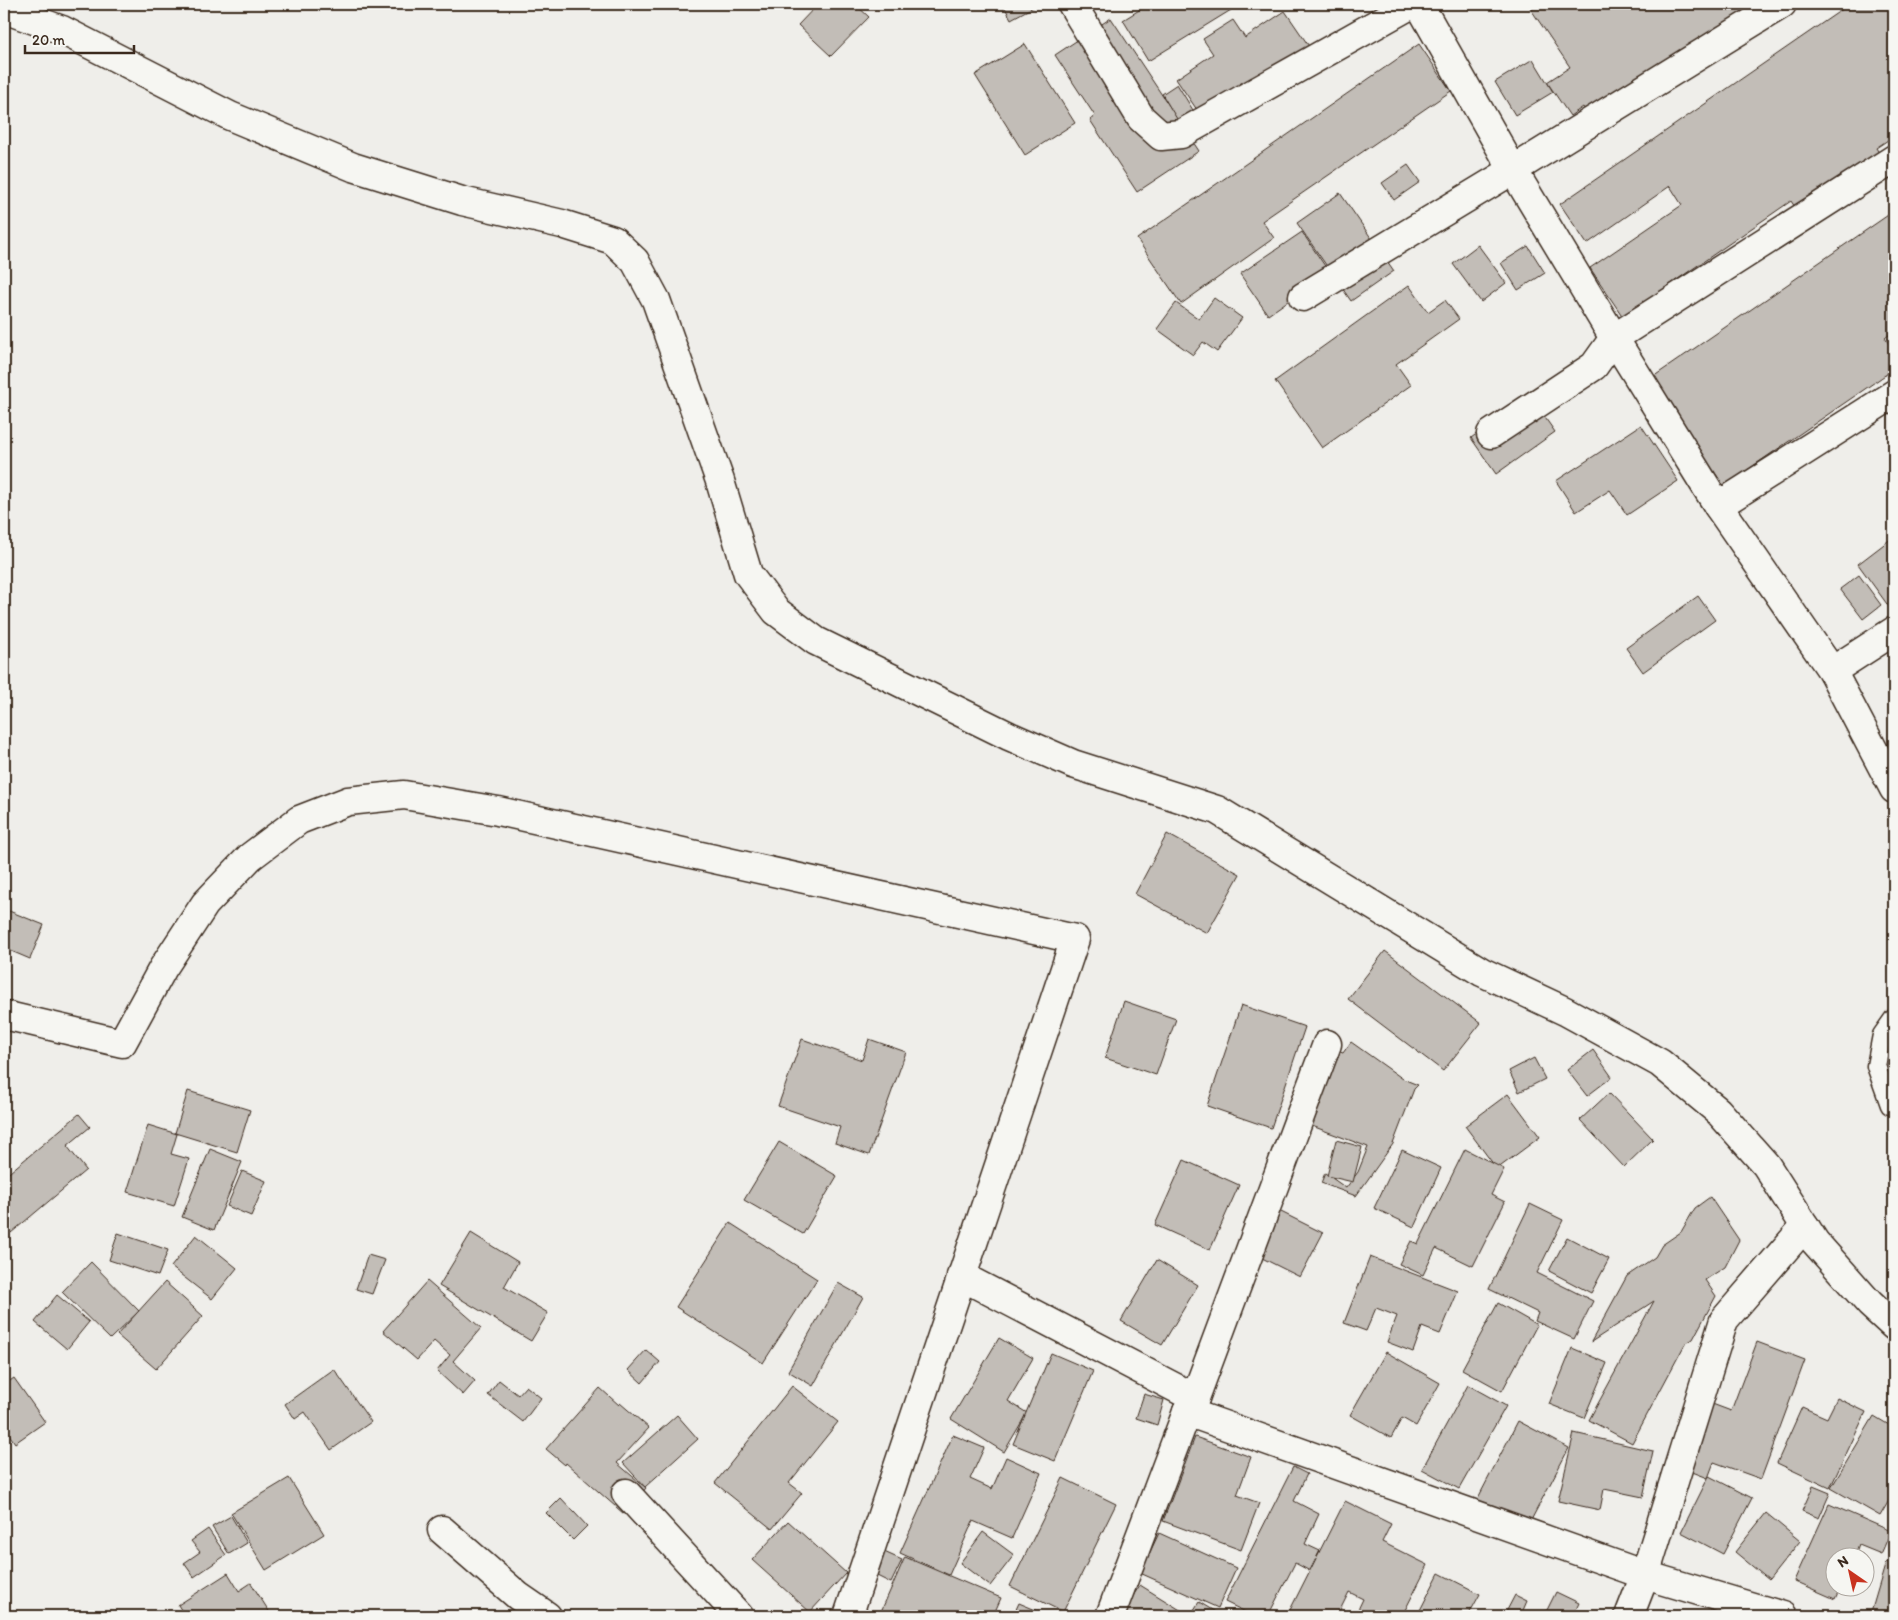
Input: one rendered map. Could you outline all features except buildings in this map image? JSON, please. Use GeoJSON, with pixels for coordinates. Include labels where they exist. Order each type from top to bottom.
{"type":"FeatureCollection","features":[{"type":"Feature","properties":{"kind":"street"},"geometry":{"type":"LineString","coordinates":[[1072,4],[1141,118],[1161,136],[1181,134],[1412,4]]}},
{"type":"Feature","properties":{"kind":"street"},"geometry":{"type":"LineString","coordinates":[[1419,4],[1513,170],[1614,338],[1718,506],[1832,672],[1894,790]]}},
{"type":"Feature","properties":{"kind":"street"},"geometry":{"type":"LineString","coordinates":[[1303,297],[1782,4]]}},
{"type":"Feature","properties":{"kind":"street"},"geometry":{"type":"LineString","coordinates":[[4,9],[62,30],[230,116],[353,168],[462,201],[562,224],[613,240],[635,261],[656,300],[720,481],[748,574],[776,611],[816,641],[1009,736],[1073,764],[1217,810],[1482,972],[1565,1010],[1660,1063],[1718,1111],[1766,1165],[1815,1242],[1870,1304],[1894,1326]]}},
{"type":"Feature","properties":{"kind":"street"},"geometry":{"type":"LineString","coordinates":[[1492,434],[1594,366],[1614,338],[1894,159]]}},
{"type":"Feature","properties":{"kind":"street"},"geometry":{"type":"LineString","coordinates":[[1718,506],[1894,394]]}},
{"type":"Feature","properties":{"kind":"street"},"geometry":{"type":"LineString","coordinates":[[1832,672],[1894,631]]}},
{"type":"Feature","properties":{"kind":"street"},"geometry":{"type":"LineString","coordinates":[[4,1015],[122,1043],[163,968],[205,904],[250,857],[299,820],[348,801],[404,795],[498,811],[1075,938],[848,1616]]}},
{"type":"Feature","properties":{"kind":"street"},"geometry":{"type":"LineString","coordinates":[[1110,1616],[1327,1044]]}},
{"type":"Feature","properties":{"kind":"street"},"geometry":{"type":"LineString","coordinates":[[1628,1616],[1645,1575],[1724,1320],[1805,1226]]}},
{"type":"Feature","properties":{"kind":"street"},"geometry":{"type":"LineString","coordinates":[[962,1276],[1191,1405],[1645,1575],[1784,1616]]}},
{"type":"Feature","properties":{"kind":"street"},"geometry":{"type":"LineString","coordinates":[[626,1493],[738,1616]]}},
{"type":"Feature","properties":{"kind":"street"},"geometry":{"type":"LineString","coordinates":[[442,1530],[518,1596],[547,1616]]}},
{"type":"Feature","properties":{"kind":"lane"},"geometry":{"type":"LineString","coordinates":[[1890,1105],[1876,1066],[1882,1035],[1894,1018]]}}]}
